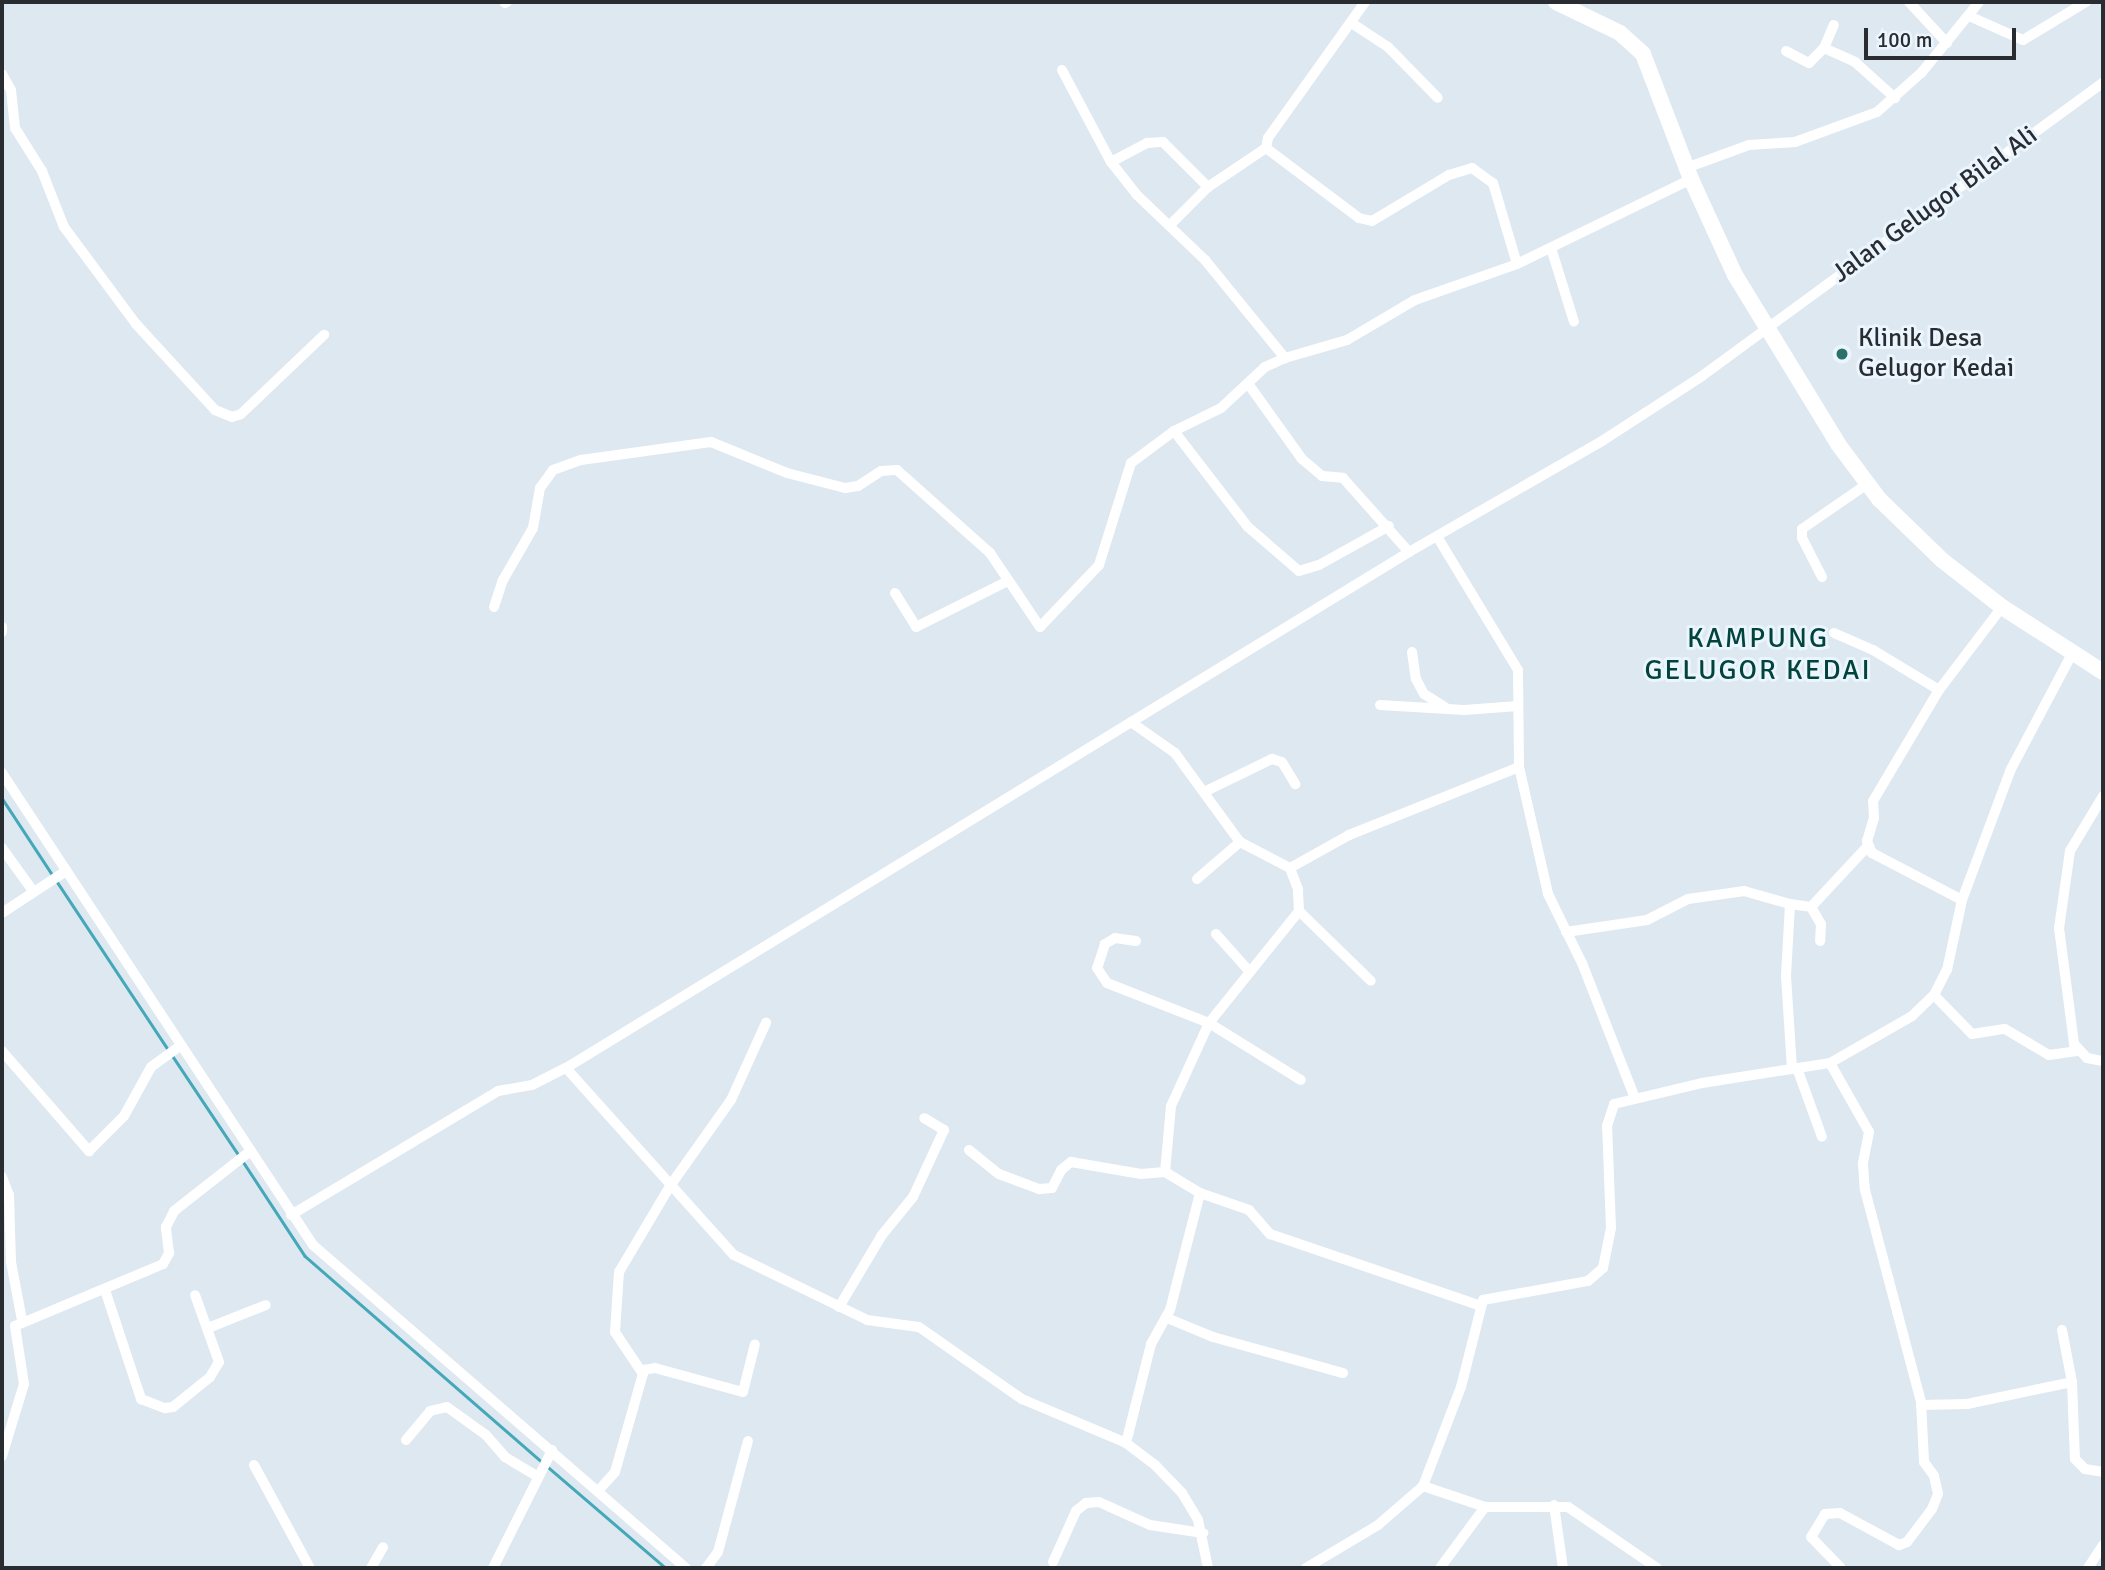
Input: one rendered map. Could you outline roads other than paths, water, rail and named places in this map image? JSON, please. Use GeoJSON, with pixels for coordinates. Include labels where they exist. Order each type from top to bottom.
{"type":"FeatureCollection","features":[{"type":"Feature","properties":{"kind":"main road"},"geometry":{"type":"LineString","coordinates":[[1556,2],[1620,33],[1643,54],[1688,174],[1751,303],[1867,484],[1898,519],[2003,607],[2103,672]]}},
{"type":"Feature","properties":{"kind":"street"},"geometry":{"type":"LineString","coordinates":[[1170,225],[1208,187],[1267,143],[1353,23],[1365,2]]}},
{"type":"Feature","properties":{"kind":"street"},"geometry":{"type":"LineString","coordinates":[[1909,2],[1947,43]]}},
{"type":"Feature","properties":{"kind":"street"},"geometry":{"type":"LineString","coordinates":[[494,607],[503,580],[533,528],[540,488],[553,470],[581,460],[711,442],[787,473],[845,488],[858,486],[881,471],[897,470],[975,537],[1040,627],[1098,565],[1131,463],[1174,431],[1221,408],[1249,385],[1265,367],[1285,358],[1347,340],[1415,300],[1517,264],[1749,145],[1795,142],[1839,129],[1895,98],[1947,43],[1979,2]]}},
{"type":"Feature","properties":{"kind":"street"},"geometry":{"type":"LineString","coordinates":[[1969,16],[2023,40],[2086,2]]}},
{"type":"Feature","properties":{"kind":"street"},"geometry":{"type":"LineString","coordinates":[[1353,23],[1388,47],[1438,98]]}},
{"type":"Feature","properties":{"kind":"street"},"geometry":{"type":"LineString","coordinates":[[1786,51],[1809,63],[1824,48],[1834,25]]}},
{"type":"Feature","properties":{"kind":"street"},"geometry":{"type":"LineString","coordinates":[[1824,48],[1855,62],[1895,98]]}},
{"type":"Feature","properties":{"kind":"street"},"geometry":{"type":"LineString","coordinates":[[1062,70],[1111,162],[1205,260],[1285,358]]}},
{"type":"Feature","properties":{"kind":"street"},"geometry":{"type":"LineString","coordinates":[[2,74],[11,90],[15,128],[42,171],[73,242],[136,324],[215,410],[232,417],[241,414],[324,335]]}},
{"type":"Feature","properties":{"kind":"street","name":"Jalan Gelugor Bilal Ali"},"geometry":{"type":"LineString","coordinates":[[291,1215],[498,1091],[532,1084],[566,1068],[1131,722],[1407,548],[1438,538],[1663,403],[1764,324],[2103,82]]}},
{"type":"Feature","properties":{"kind":"street"},"geometry":{"type":"LineString","coordinates":[[1111,162],[1147,143],[1163,142],[1208,187]]}},
{"type":"Feature","properties":{"kind":"street"},"geometry":{"type":"LineString","coordinates":[[1267,143],[1365,221],[1449,175],[1472,167],[1480,170],[1493,183],[1517,264]]}},
{"type":"Feature","properties":{"kind":"street"},"geometry":{"type":"LineString","coordinates":[[1551,248],[1574,322]]}},
{"type":"Feature","properties":{"kind":"street"},"geometry":{"type":"LineString","coordinates":[[1249,385],[1302,459],[1322,476],[1343,478],[1407,548]]}},
{"type":"Feature","properties":{"kind":"street"},"geometry":{"type":"LineString","coordinates":[[1174,431],[1248,527],[1299,571],[1319,565],[1391,529]]}},
{"type":"Feature","properties":{"kind":"street"},"geometry":{"type":"LineString","coordinates":[[1822,577],[1802,538],[1802,529],[1867,484]]}},
{"type":"Feature","properties":{"kind":"street"},"geometry":{"type":"LineString","coordinates":[[1438,538],[1514,661],[1519,678],[1519,767],[1548,894],[1634,1096]]}},
{"type":"Feature","properties":{"kind":"street"},"geometry":{"type":"LineString","coordinates":[[895,593],[916,627],[1008,581]]}},
{"type":"Feature","properties":{"kind":"street"},"geometry":{"type":"LineString","coordinates":[[1811,907],[1867,847],[1876,793],[1939,690],[2003,607]]}},
{"type":"Feature","properties":{"kind":"street"},"geometry":{"type":"LineString","coordinates":[[1834,633],[1873,650],[1939,690]]}},
{"type":"Feature","properties":{"kind":"street"},"geometry":{"type":"LineString","coordinates":[[1412,652],[1416,679],[1424,694],[1448,708]]}},
{"type":"Feature","properties":{"kind":"street"},"geometry":{"type":"LineString","coordinates":[[1306,1568],[1324,1564],[1378,1525],[1423,1486],[1461,1387],[1478,1306],[1483,1300],[1588,1281],[1603,1268],[1611,1228],[1609,1112],[1614,1104],[1634,1096],[1830,1063],[1912,1016],[1934,995],[1947,970],[1962,900],[2011,769],[2072,654]]}},
{"type":"Feature","properties":{"kind":"street"},"geometry":{"type":"LineString","coordinates":[[1380,705],[1448,708],[1518,706]]}},
{"type":"Feature","properties":{"kind":"street"},"geometry":{"type":"LineString","coordinates":[[1131,722],[1175,753],[1240,842],[1290,867],[1298,889],[1299,911],[1209,1023],[1171,1105],[1165,1172]]}},
{"type":"Feature","properties":{"kind":"street"},"geometry":{"type":"LineString","coordinates":[[1204,792],[1272,759],[1282,762],[1295,785]]}},
{"type":"Feature","properties":{"kind":"street"},"geometry":{"type":"LineString","coordinates":[[1290,867],[1349,835],[1519,767]]}},
{"type":"Feature","properties":{"kind":"street"},"geometry":{"type":"LineString","coordinates":[[2,773],[176,1049],[291,1215],[326,1259],[686,1568]]}},
{"type":"Feature","properties":{"kind":"street"},"geometry":{"type":"LineString","coordinates":[[2077,1051],[2064,995],[2059,928],[2070,851],[2103,796]]}},
{"type":"Feature","properties":{"kind":"street"},"geometry":{"type":"LineString","coordinates":[[1197,879],[1240,842]]}},
{"type":"Feature","properties":{"kind":"street"},"geometry":{"type":"LineString","coordinates":[[1867,847],[1962,900]]}},
{"type":"Feature","properties":{"kind":"street"},"geometry":{"type":"LineString","coordinates":[[2,848],[33,891]]}},
{"type":"Feature","properties":{"kind":"street"},"geometry":{"type":"LineString","coordinates":[[2,913],[66,871]]}},
{"type":"Feature","properties":{"kind":"street"},"geometry":{"type":"LineString","coordinates":[[1566,932],[1647,920],[1688,899],[1733,892],[1753,891],[1790,904],[1811,907]]}},
{"type":"Feature","properties":{"kind":"street"},"geometry":{"type":"LineString","coordinates":[[1790,904],[1786,976],[1795,1069],[1822,1137]]}},
{"type":"Feature","properties":{"kind":"street"},"geometry":{"type":"LineString","coordinates":[[1811,907],[1821,924],[1820,941]]}},
{"type":"Feature","properties":{"kind":"street"},"geometry":{"type":"LineString","coordinates":[[1299,911],[1371,981]]}},
{"type":"Feature","properties":{"kind":"street"},"geometry":{"type":"LineString","coordinates":[[1216,934],[1250,972]]}},
{"type":"Feature","properties":{"kind":"street"},"geometry":{"type":"LineString","coordinates":[[1136,941],[1109,939],[1099,958],[1100,975],[1116,988],[1209,1023],[1301,1080]]}},
{"type":"Feature","properties":{"kind":"street"},"geometry":{"type":"LineString","coordinates":[[1934,995],[1972,1034],[2005,1030],[2049,1055],[2077,1051],[2103,1061]]}},
{"type":"Feature","properties":{"kind":"street"},"geometry":{"type":"LineString","coordinates":[[643,1370],[615,1332],[618,1279],[670,1186],[731,1100],[766,1023]]}},
{"type":"Feature","properties":{"kind":"street"},"geometry":{"type":"LineString","coordinates":[[2,1051],[89,1151],[124,1116],[158,1060],[176,1049]]}},
{"type":"Feature","properties":{"kind":"street"},"geometry":{"type":"LineString","coordinates":[[1830,1063],[1869,1132],[1864,1181],[1921,1405],[1922,1452],[1938,1494],[1932,1509],[1907,1542],[1899,1545],[1839,1513],[1825,1514],[1811,1537],[1841,1568]]}},
{"type":"Feature","properties":{"kind":"street"},"geometry":{"type":"LineString","coordinates":[[566,1068],[728,1251],[867,1320],[919,1327],[1022,1399],[1126,1443],[1174,1484],[1203,1533],[1208,1568]]}},
{"type":"Feature","properties":{"kind":"street"},"geometry":{"type":"LineString","coordinates":[[839,1307],[882,1235],[913,1197],[944,1130],[925,1118]]}},
{"type":"Feature","properties":{"kind":"street"},"geometry":{"type":"LineString","coordinates":[[969,1150],[999,1174],[1039,1189],[1052,1188],[1061,1170],[1071,1162],[1141,1174],[1165,1172],[1200,1193],[1250,1210],[1270,1234],[1478,1306]]}},
{"type":"Feature","properties":{"kind":"street"},"geometry":{"type":"LineString","coordinates":[[2,1456],[22,1400],[22,1366],[13,1333],[22,1320],[105,1290],[163,1264],[169,1254],[165,1235],[170,1217],[230,1164],[248,1153]]}},
{"type":"Feature","properties":{"kind":"street"},"geometry":{"type":"LineString","coordinates":[[2,1177],[9,1195],[11,1262],[22,1320]]}},
{"type":"Feature","properties":{"kind":"street"},"geometry":{"type":"LineString","coordinates":[[1126,1443],[1151,1344],[1167,1318],[1200,1193]]}},
{"type":"Feature","properties":{"kind":"street"},"geometry":{"type":"LineString","coordinates":[[105,1290],[141,1399],[147,1405],[173,1407],[214,1373],[219,1358],[195,1295]]}},
{"type":"Feature","properties":{"kind":"street"},"geometry":{"type":"LineString","coordinates":[[208,1328],[266,1305]]}},
{"type":"Feature","properties":{"kind":"street"},"geometry":{"type":"LineString","coordinates":[[1167,1318],[1213,1337],[1343,1373]]}},
{"type":"Feature","properties":{"kind":"street"},"geometry":{"type":"LineString","coordinates":[[2062,1331],[2072,1382],[2075,1459],[2085,1469],[2103,1472]]}},
{"type":"Feature","properties":{"kind":"street"},"geometry":{"type":"LineString","coordinates":[[643,1370],[655,1368],[743,1392],[755,1344]]}},
{"type":"Feature","properties":{"kind":"street"},"geometry":{"type":"LineString","coordinates":[[598,1491],[618,1466],[643,1370]]}},
{"type":"Feature","properties":{"kind":"street"},"geometry":{"type":"LineString","coordinates":[[1921,1405],[1967,1404],[2072,1382]]}},
{"type":"Feature","properties":{"kind":"street"},"geometry":{"type":"LineString","coordinates":[[406,1440],[430,1411],[447,1407],[486,1435],[505,1457],[539,1474]]}},
{"type":"Feature","properties":{"kind":"street"},"geometry":{"type":"LineString","coordinates":[[706,1568],[722,1537],[748,1441]]}},
{"type":"Feature","properties":{"kind":"street"},"geometry":{"type":"LineString","coordinates":[[493,1568],[550,1453]]}},
{"type":"Feature","properties":{"kind":"street"},"geometry":{"type":"LineString","coordinates":[[254,1465],[310,1568]]}},
{"type":"Feature","properties":{"kind":"street"},"geometry":{"type":"LineString","coordinates":[[1423,1486],[1485,1507],[1553,1505],[1580,1513],[1657,1568]]}},
{"type":"Feature","properties":{"kind":"street"},"geometry":{"type":"LineString","coordinates":[[1053,1562],[1076,1511],[1086,1503],[1099,1502],[1150,1525],[1203,1533]]}},
{"type":"Feature","properties":{"kind":"street"},"geometry":{"type":"LineString","coordinates":[[1553,1505],[1563,1568]]}},
{"type":"Feature","properties":{"kind":"street"},"geometry":{"type":"LineString","coordinates":[[1440,1568],[1485,1507]]}},
{"type":"Feature","properties":{"kind":"street"},"geometry":{"type":"LineString","coordinates":[[2088,1568],[2103,1545]]}},
{"type":"Feature","properties":{"kind":"street"},"geometry":{"type":"LineString","coordinates":[[371,1568],[383,1547]]}},
{"type":"Feature","properties":{"kind":"waterway"},"geometry":{"type":"LineString","coordinates":[[2,798],[52,874]]}},
{"type":"Feature","properties":{"kind":"waterway"},"geometry":{"type":"LineString","coordinates":[[56,880],[168,1049]]}},
{"type":"Feature","properties":{"kind":"waterway"},"geometry":{"type":"LineString","coordinates":[[172,1055],[240,1157]]}},
{"type":"Feature","properties":{"kind":"waterway"},"geometry":{"type":"LineString","coordinates":[[244,1163],[305,1256],[543,1463]]}},
{"type":"Feature","properties":{"kind":"waterway"},"geometry":{"type":"LineString","coordinates":[[548,1467],[666,1568]]}},
{"type":"Feature","properties":{"kind":"place","name":"Klinik Desa Gelugor Kedai"},"geometry":{"type":"Point","coordinates":[1842,354]}},
{"type":"Feature","properties":{"kind":"district","name":"KAMPUNG GELUGOR KEDAI"},"geometry":{"type":"Point","coordinates":[1758,654]}}]}
